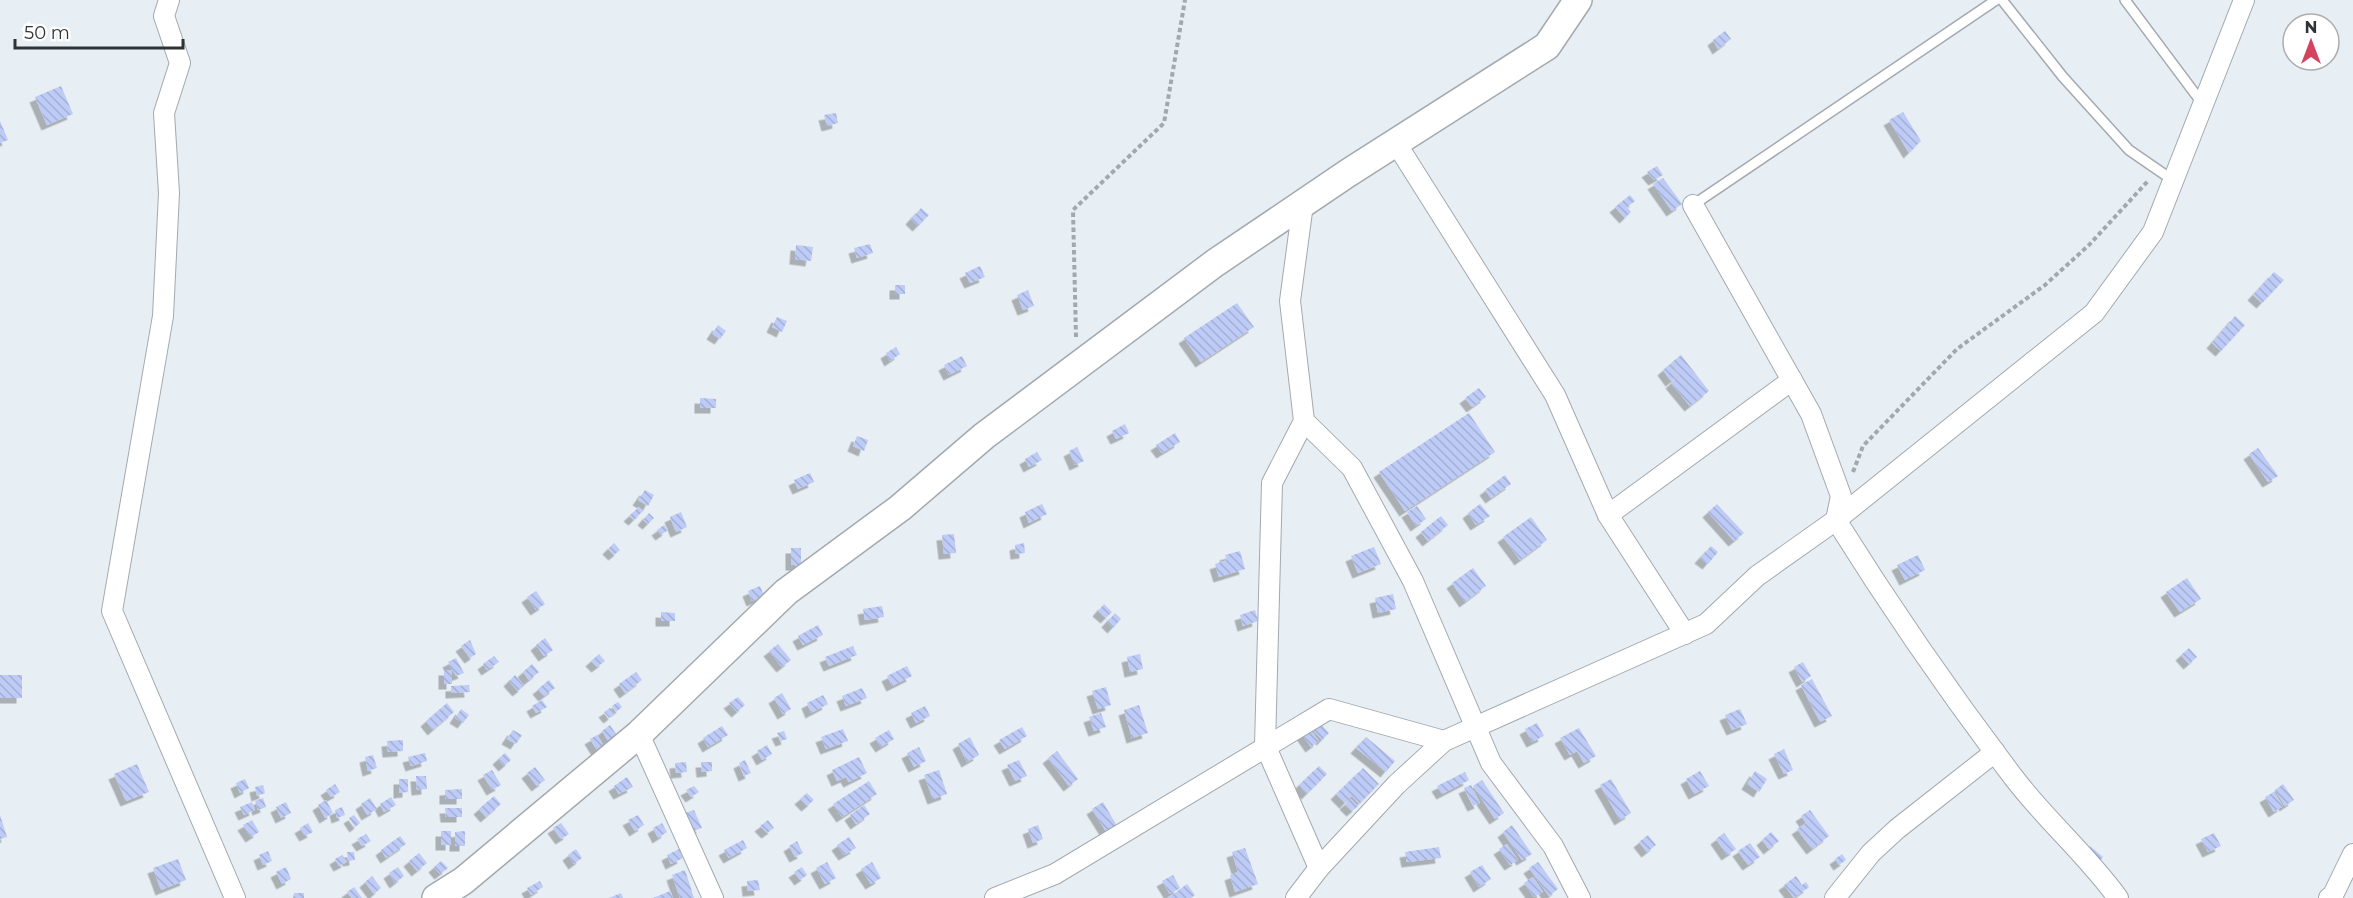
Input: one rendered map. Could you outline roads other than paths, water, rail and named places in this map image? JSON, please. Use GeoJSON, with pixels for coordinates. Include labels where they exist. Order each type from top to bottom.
{"type":"FeatureCollection","features":[{"type":"Feature","properties":{"kind":"main road"},"geometry":{"type":"LineString","coordinates":[[436,898],[463,881],[639,734],[786,592],[900,508],[984,436],[1215,263],[1547,46],[1578,0]]}},
{"type":"Feature","properties":{"kind":"street"},"geometry":{"type":"LineString","coordinates":[[169,0],[164,16],[180,63],[164,113],[169,193],[163,316],[112,611],[235,898]]}},
{"type":"Feature","properties":{"kind":"street"},"geometry":{"type":"LineString","coordinates":[[1296,898],[1318,868],[1397,784],[1444,741],[1706,624],[1756,576],[1836,520],[2094,314],[2153,232],[2244,0]]}},
{"type":"Feature","properties":{"kind":"street"},"geometry":{"type":"LineString","coordinates":[[1396,143],[1555,395],[1608,515],[1685,634]]}},
{"type":"Feature","properties":{"kind":"street"},"geometry":{"type":"LineString","coordinates":[[1303,204],[1290,301],[1304,421],[1272,483],[1265,746],[1318,868]]}},
{"type":"Feature","properties":{"kind":"street"},"geometry":{"type":"LineString","coordinates":[[1694,205],[1811,414],[1841,496],[1836,520],[1876,584],[2015,780],[2102,875],[2118,898]]}},
{"type":"Feature","properties":{"kind":"street"},"geometry":{"type":"LineString","coordinates":[[1608,515],[1792,380]]}},
{"type":"Feature","properties":{"kind":"street"},"geometry":{"type":"LineString","coordinates":[[1304,421],[1352,468],[1413,580],[1491,763],[1553,846],[1580,898]]}},
{"type":"Feature","properties":{"kind":"street"},"geometry":{"type":"LineString","coordinates":[[995,898],[1055,874],[1265,746],[1329,710],[1444,741]]}},
{"type":"Feature","properties":{"kind":"street"},"geometry":{"type":"LineString","coordinates":[[639,734],[713,898]]}},
{"type":"Feature","properties":{"kind":"street"},"geometry":{"type":"LineString","coordinates":[[1835,898],[1871,853],[1897,829],[1995,752]]}},
{"type":"Feature","properties":{"kind":"street"},"geometry":{"type":"LineString","coordinates":[[2329,898],[2333,895],[2353,854]]}},
{"type":"Feature","properties":{"kind":"lane"},"geometry":{"type":"LineString","coordinates":[[1694,205],[1996,0]]}},
{"type":"Feature","properties":{"kind":"lane"},"geometry":{"type":"LineString","coordinates":[[2002,0],[2063,77],[2129,150],[2174,181]]}},
{"type":"Feature","properties":{"kind":"lane"},"geometry":{"type":"LineString","coordinates":[[2125,0],[2204,105]]}}]}
